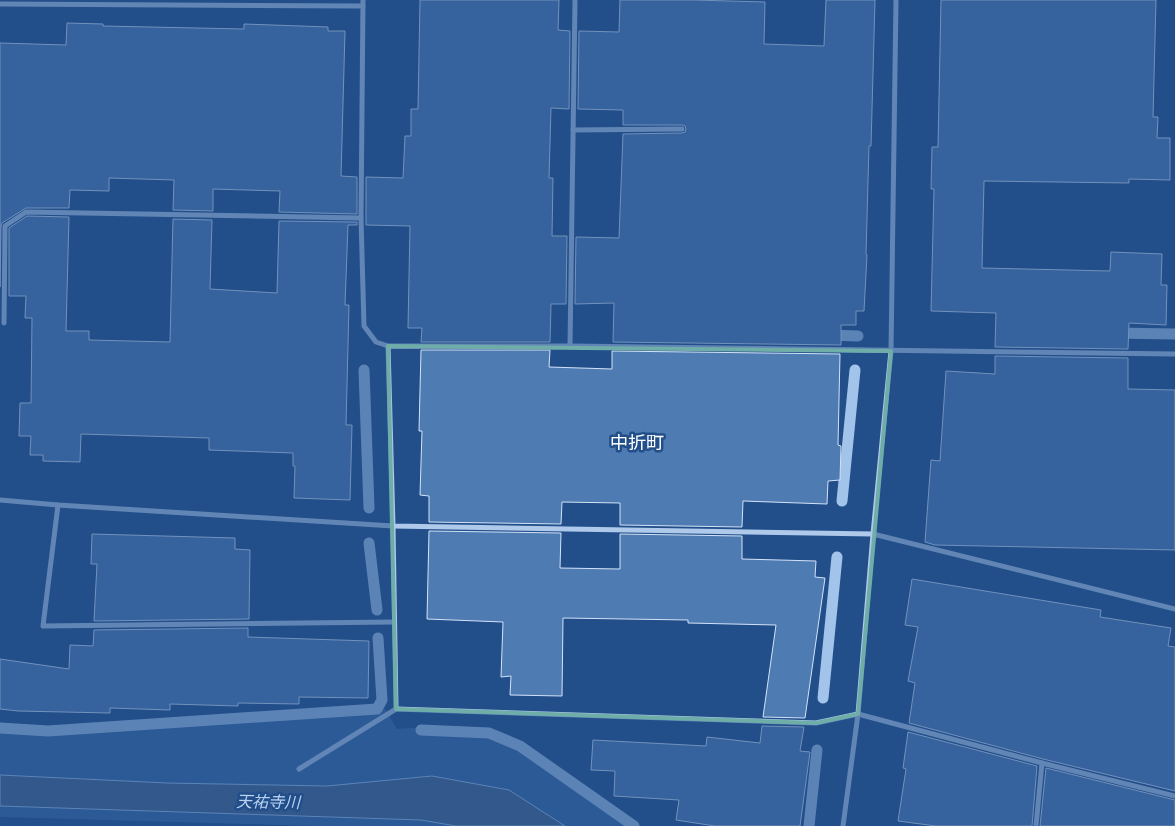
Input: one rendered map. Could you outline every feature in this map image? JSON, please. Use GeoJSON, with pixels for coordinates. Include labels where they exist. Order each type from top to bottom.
{"type":"FeatureCollection","features":[{"type":"Feature","properties":{"kind":"street"},"geometry":{"type":"LineString","coordinates":[[570,346],[575,0]]}},
{"type":"Feature","properties":{"kind":"street"},"geometry":{"type":"LineString","coordinates":[[843,826],[858,714],[891,351],[896,0]]}},
{"type":"Feature","properties":{"kind":"street"},"geometry":{"type":"LineString","coordinates":[[0,4],[363,3],[361,218],[364,326],[376,342],[388,346],[570,346],[1175,354]]}},
{"type":"Feature","properties":{"kind":"street"},"geometry":{"type":"LineString","coordinates":[[573,130],[682,129]]}},
{"type":"Feature","properties":{"kind":"street"},"geometry":{"type":"LineString","coordinates":[[4,323],[5,226],[26,212],[361,218]]}},
{"type":"Feature","properties":{"kind":"street"},"geometry":{"type":"LineString","coordinates":[[388,346],[396,710]]}},
{"type":"Feature","properties":{"kind":"street"},"geometry":{"type":"LineString","coordinates":[[0,500],[393,526],[873,534],[1175,609]]}},
{"type":"Feature","properties":{"kind":"street"},"geometry":{"type":"LineString","coordinates":[[58,505],[43,626],[394,622]]}},
{"type":"Feature","properties":{"kind":"street"},"geometry":{"type":"LineString","coordinates":[[299,769],[396,710],[816,723],[858,714],[1175,796]]}},
{"type":"Feature","properties":{"kind":"street"},"geometry":{"type":"LineString","coordinates":[[1036,826],[1042,763]]}},
{"type":"Feature","properties":{"kind":"highlighted area"},"geometry":{"type":"Polygon","coordinates":[[[388,346],[891,351],[858,714],[816,723],[396,709],[388,346]]]}},
{"type":"Feature","properties":{"kind":"shaded area"},"geometry":{"type":"Polygon","coordinates":[[[385,709],[397,729],[423,727],[489,730],[520,743],[639,826],[565,826],[509,790],[432,776],[327,786],[167,783],[0,775],[0,723],[49,726],[385,709]]]}},
{"type":"Feature","properties":{"kind":"shaded area"},"geometry":{"type":"Polygon","coordinates":[[[0,806],[421,820],[456,826],[316,826],[0,817],[0,806]]]}},
{"type":"Feature","properties":{"kind":"water","name":"天祐寺川"},"geometry":{"type":"Polygon","coordinates":[[[0,775],[167,783],[327,786],[432,776],[509,790],[565,826],[456,826],[421,820],[0,806],[0,775]]]}},
{"type":"Feature","properties":{"kind":"building"},"geometry":{"type":"Polygon","coordinates":[[[420,0],[559,0],[558,30],[570,31],[569,109],[551,108],[549,178],[553,178],[552,236],[567,236],[566,304],[551,304],[550,342],[421,342],[422,328],[408,328],[410,226],[366,225],[366,177],[403,178],[405,136],[411,136],[411,109],[418,109],[420,0]]]}},
{"type":"Feature","properties":{"kind":"building"},"geometry":{"type":"Polygon","coordinates":[[[620,0],[765,2],[764,44],[824,46],[826,0],[875,0],[864,311],[856,311],[856,325],[841,325],[841,345],[613,342],[614,303],[575,304],[576,237],[619,238],[623,134],[682,133],[686,129],[682,125],[623,125],[623,110],[578,109],[579,31],[619,32],[620,0]]]}},
{"type":"Feature","properties":{"kind":"building"},"geometry":{"type":"Polygon","coordinates":[[[941,0],[1156,0],[1153,117],[1158,117],[1157,138],[1170,138],[1170,180],[1129,179],[1129,183],[984,181],[982,268],[1110,271],[1111,252],[1162,254],[1161,285],[1167,285],[1166,325],[1129,323],[1128,349],[995,347],[996,313],[931,311],[934,189],[931,189],[932,147],[938,147],[941,0]]]}},
{"type":"Feature","properties":{"kind":"building"},"geometry":{"type":"Polygon","coordinates":[[[67,23],[103,24],[103,26],[244,29],[244,24],[328,27],[328,31],[345,31],[341,176],[357,177],[357,214],[279,212],[280,191],[213,189],[213,211],[173,210],[174,180],[109,178],[109,191],[70,190],[69,208],[26,208],[2,223],[0,287],[0,43],[66,45],[67,23]]]}},
{"type":"Feature","properties":{"kind":"building"},"geometry":{"type":"Polygon","coordinates":[[[27,216],[69,217],[66,331],[89,331],[89,340],[170,342],[173,219],[212,220],[210,289],[277,293],[279,221],[357,222],[357,225],[348,225],[345,305],[349,305],[346,425],[352,425],[350,500],[294,498],[295,466],[293,466],[293,453],[209,450],[209,438],[81,434],[80,462],[43,461],[43,455],[30,455],[31,436],[19,436],[20,403],[31,403],[32,318],[25,318],[26,296],[9,296],[9,228],[27,216]]]}},
{"type":"Feature","properties":{"kind":"building"},"geometry":{"type":"Polygon","coordinates":[[[421,350],[550,350],[549,367],[612,369],[612,351],[840,354],[838,445],[841,446],[840,480],[828,481],[827,504],[743,501],[742,527],[620,525],[620,503],[562,502],[561,524],[429,522],[429,496],[420,495],[422,431],[419,431],[421,350]]]}},
{"type":"Feature","properties":{"kind":"building"},"geometry":{"type":"Polygon","coordinates":[[[995,356],[1128,358],[1128,389],[1175,390],[1175,550],[935,545],[925,542],[931,460],[940,461],[946,371],[995,374],[995,356]]]}},
{"type":"Feature","properties":{"kind":"building"},"geometry":{"type":"Polygon","coordinates":[[[429,531],[561,533],[560,568],[620,569],[620,534],[742,536],[742,559],[816,561],[815,577],[825,578],[805,718],[763,717],[776,625],[688,623],[688,620],[563,618],[562,696],[510,695],[511,676],[501,677],[503,622],[427,619],[429,531]]]}},
{"type":"Feature","properties":{"kind":"building"},"geometry":{"type":"Polygon","coordinates":[[[92,534],[235,538],[235,549],[250,550],[249,619],[94,621],[97,564],[91,564],[92,534]]]}},
{"type":"Feature","properties":{"kind":"building"},"geometry":{"type":"Polygon","coordinates":[[[912,579],[1101,610],[1100,617],[1171,628],[1168,646],[1175,647],[1175,791],[1043,759],[909,723],[915,683],[908,681],[918,627],[905,625],[912,579]]]}},
{"type":"Feature","properties":{"kind":"building"},"geometry":{"type":"Polygon","coordinates":[[[248,628],[248,637],[369,641],[368,698],[299,697],[299,704],[238,703],[238,706],[170,704],[170,710],[110,708],[110,713],[0,709],[0,659],[69,669],[70,645],[93,646],[94,630],[248,628]]]}},
{"type":"Feature","properties":{"kind":"building"},"geometry":{"type":"Polygon","coordinates":[[[762,726],[804,727],[800,751],[810,752],[800,826],[715,826],[676,820],[679,800],[614,796],[615,771],[591,770],[593,740],[706,746],[707,737],[760,743],[762,726]]]}},
{"type":"Feature","properties":{"kind":"building"},"geometry":{"type":"Polygon","coordinates":[[[908,732],[1037,766],[1032,826],[936,826],[898,821],[906,769],[903,768],[908,732]]]}},
{"type":"Feature","properties":{"kind":"building"},"geometry":{"type":"Polygon","coordinates":[[[1046,768],[1175,800],[1175,826],[1040,826],[1046,768]]]}},
{"type":"Feature","properties":{"kind":"waterway"},"geometry":{"type":"LineString","coordinates":[[1114,333],[1175,334]]}},
{"type":"Feature","properties":{"kind":"waterway"},"geometry":{"type":"LineString","coordinates":[[827,335],[858,336]]}},
{"type":"Feature","properties":{"kind":"waterway"},"geometry":{"type":"LineString","coordinates":[[364,370],[369,508]]}},
{"type":"Feature","properties":{"kind":"waterway"},"geometry":{"type":"LineString","coordinates":[[842,501],[855,370]]}},
{"type":"Feature","properties":{"kind":"waterway"},"geometry":{"type":"LineString","coordinates":[[369,543],[377,610]]}},
{"type":"Feature","properties":{"kind":"waterway"},"geometry":{"type":"LineString","coordinates":[[823,698],[837,557]]}},
{"type":"Feature","properties":{"kind":"waterway"},"geometry":{"type":"LineString","coordinates":[[0,728],[48,731],[377,709],[382,700],[378,638]]}},
{"type":"Feature","properties":{"kind":"waterway"},"geometry":{"type":"LineString","coordinates":[[421,730],[489,733],[520,746],[634,826]]}},
{"type":"Feature","properties":{"kind":"waterway"},"geometry":{"type":"LineString","coordinates":[[809,826],[817,750]]}},
{"type":"Feature","properties":{"kind":"district","name":"中折町"},"geometry":{"type":"Point","coordinates":[637,443]}}]}
